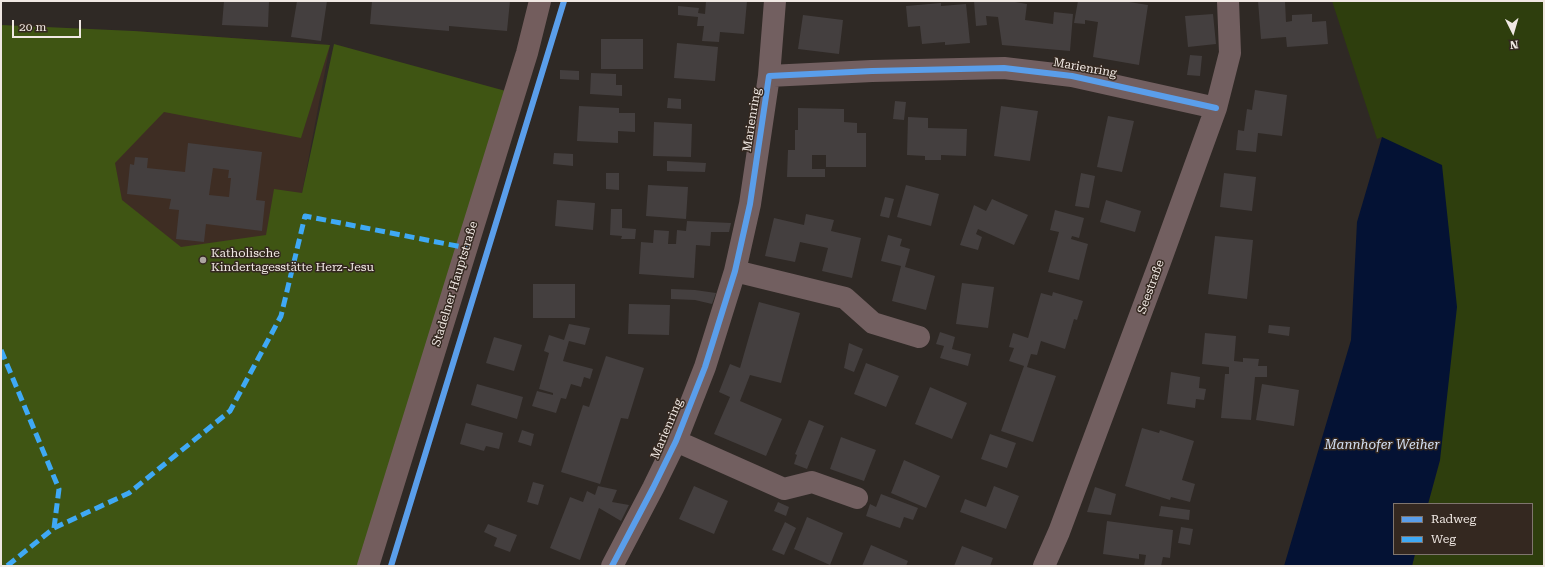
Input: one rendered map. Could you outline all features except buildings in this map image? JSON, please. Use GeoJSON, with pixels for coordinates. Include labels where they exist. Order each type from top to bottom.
{"type":"FeatureCollection","features":[{"type":"Feature","properties":{"kind":"main road","name":"Stadelner Hauptstraße"},"geometry":{"type":"LineString","coordinates":[[368,566],[527,53],[540,1]]}},
{"type":"Feature","properties":{"kind":"street","name":"Marienring"},"geometry":{"type":"LineString","coordinates":[[612,566],[676,441],[705,367],[734,271],[750,204],[769,76],[775,1]]}},
{"type":"Feature","properties":{"kind":"street","name":"Seestraße"},"geometry":{"type":"LineString","coordinates":[[1044,566],[1064,518],[1216,108],[1230,53],[1228,1]]}},
{"type":"Feature","properties":{"kind":"street","name":"Marienring"},"geometry":{"type":"LineString","coordinates":[[769,76],[872,71],[1004,68],[1072,76],[1216,108]]}},
{"type":"Feature","properties":{"kind":"street"},"geometry":{"type":"LineString","coordinates":[[734,271],[845,298],[873,323],[919,337]]}},
{"type":"Feature","properties":{"kind":"street","name":"Marienring"},"geometry":{"type":"LineString","coordinates":[[676,441],[784,489],[812,482],[857,498]]}},
{"type":"Feature","properties":{"kind":"shaded area","name":"Katholische Kindertagesstätte Herz-Jesu"},"geometry":{"type":"Polygon","coordinates":[[[134,31],[330,45],[302,193],[273,307],[103,214],[134,31]]]}},
{"type":"Feature","properties":{"kind":"green space"},"geometry":{"type":"Polygon","coordinates":[[[1332,1],[1544,1],[1544,566],[1412,566],[1415,555],[1533,555],[1533,503],[1428,503],[1440,460],[1382,137],[1377,139],[1332,1]]]}},
{"type":"Feature","properties":{"kind":"green space"},"geometry":{"type":"Polygon","coordinates":[[[1,25],[134,31],[330,45],[301,138],[164,112],[115,163],[122,200],[181,247],[266,235],[274,189],[302,193],[334,44],[513,93],[368,566],[1,566],[1,25]]]}},
{"type":"Feature","properties":{"kind":"water","name":"Mannhofer Weiher"},"geometry":{"type":"Polygon","coordinates":[[[1382,137],[1442,165],[1457,307],[1440,460],[1428,503],[1393,503],[1393,555],[1415,555],[1412,566],[1284,566],[1351,340],[1357,222],[1382,137]]]}},
{"type":"Feature","properties":{"kind":"marked path"},"geometry":{"type":"LineString","coordinates":[[54,528],[129,493],[230,411],[281,316],[305,216],[467,248]]}},
{"type":"Feature","properties":{"kind":"marked path"},"geometry":{"type":"LineString","coordinates":[[1,350],[59,489],[54,528],[7,566]]}},
{"type":"Feature","properties":{"kind":"cycle path"},"geometry":{"type":"LineString","coordinates":[[391,566],[564,1]]}},
{"type":"Feature","properties":{"kind":"cycle path"},"geometry":{"type":"LineString","coordinates":[[612,566],[676,441],[705,367],[735,271],[750,204],[769,76],[872,71],[1004,68],[1072,76],[1216,108]]}},
{"type":"Feature","properties":{"kind":"place","name":"Katholische Kindertagesstätte Herz-Jesu"},"geometry":{"type":"Point","coordinates":[203,260]}}]}
